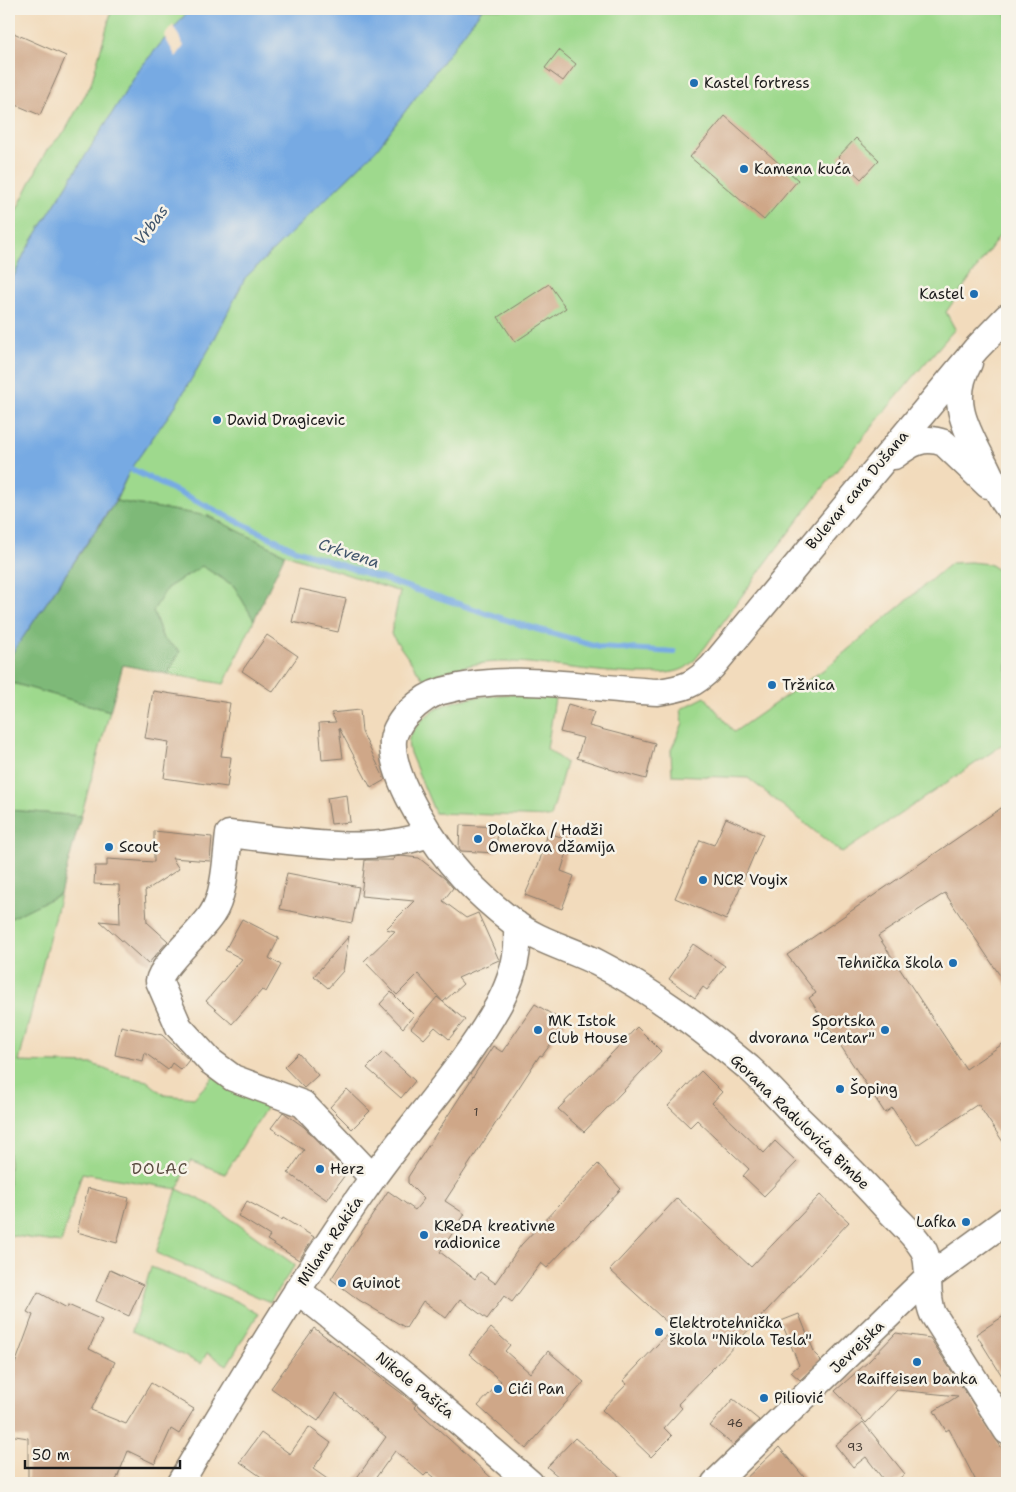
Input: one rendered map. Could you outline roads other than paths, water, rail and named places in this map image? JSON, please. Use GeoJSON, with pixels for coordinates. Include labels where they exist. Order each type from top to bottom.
{"type":"FeatureCollection","features":[{"type":"Feature","properties":{"kind":"street","name":"Bulevar cara Dušana"},"geometry":{"type":"LineString","coordinates":[[712,667],[868,477],[976,349],[1007,317]]}},
{"type":"Feature","properties":{"kind":"street"},"geometry":{"type":"LineString","coordinates":[[976,349],[962,376],[961,412],[964,424],[1005,503]]}},
{"type":"Feature","properties":{"kind":"street"},"geometry":{"type":"LineString","coordinates":[[868,477],[916,442],[935,440],[944,443],[1005,503]]}},
{"type":"Feature","properties":{"kind":"street","name":"Gorana Radulovića Bimbe"},"geometry":{"type":"LineString","coordinates":[[712,667],[695,683],[682,688],[658,692],[499,681],[438,692],[405,715],[393,737],[396,766],[429,834],[461,875],[516,924],[598,963],[641,987],[751,1071],[864,1184],[922,1247],[928,1261],[926,1279],[929,1304],[933,1314],[1007,1431]]}},
{"type":"Feature","properties":{"kind":"street"},"geometry":{"type":"LineString","coordinates":[[373,1178],[303,1104],[233,1078],[210,1061],[179,1027],[164,995],[160,976],[200,931],[216,907],[229,834],[352,845],[381,844],[429,834]]}},
{"type":"Feature","properties":{"kind":"street","name":"Milana Rakića"},"geometry":{"type":"LineString","coordinates":[[180,1483],[297,1290],[373,1178],[467,1053],[499,1003],[515,966],[516,924]]}},
{"type":"Feature","properties":{"kind":"street","name":"Jevrejska"},"geometry":{"type":"LineString","coordinates":[[715,1483],[926,1279],[1007,1220]]}},
{"type":"Feature","properties":{"kind":"street","name":"Nikole Pašića"},"geometry":{"type":"LineString","coordinates":[[297,1290],[410,1380],[530,1483]]}},
{"type":"Feature","properties":{"kind":"water","name":"Vrbas"},"geometry":{"type":"Polygon","coordinates":[[[190,9],[482,9],[376,150],[245,278],[212,344],[176,405],[131,468],[115,501],[9,658],[9,287],[25,252],[141,67],[190,9]]]}},
{"type":"Feature","properties":{"kind":"waterway","name":"Crkvena"},"geometry":{"type":"LineString","coordinates":[[125,466],[296,550],[519,624],[600,647],[674,652]]}},
{"type":"Feature","properties":{"kind":"place","name":"Kastel fortress"},"geometry":{"type":"Point","coordinates":[694,83]}},
{"type":"Feature","properties":{"kind":"place","name":"Kamena kuća"},"geometry":{"type":"Point","coordinates":[744,169]}},
{"type":"Feature","properties":{"kind":"place","name":"Kastel"},"geometry":{"type":"Point","coordinates":[974,294]}},
{"type":"Feature","properties":{"kind":"place","name":"David Dragicevic"},"geometry":{"type":"Point","coordinates":[217,420]}},
{"type":"Feature","properties":{"kind":"place","name":"Tržnica"},"geometry":{"type":"Point","coordinates":[772,685]}},
{"type":"Feature","properties":{"kind":"place","name":"Dolačka / Hadži Omerova džamija"},"geometry":{"type":"Point","coordinates":[478,839]}},
{"type":"Feature","properties":{"kind":"place","name":"Scout"},"geometry":{"type":"Point","coordinates":[109,847]}},
{"type":"Feature","properties":{"kind":"place","name":"NCR Voyix"},"geometry":{"type":"Point","coordinates":[703,880]}},
{"type":"Feature","properties":{"kind":"place","name":"Tehnička škola"},"geometry":{"type":"Point","coordinates":[953,963]}},
{"type":"Feature","properties":{"kind":"place","name":"MK Istok Club House"},"geometry":{"type":"Point","coordinates":[538,1030]}},
{"type":"Feature","properties":{"kind":"place","name":"Sportska dvorana \"Centar\""},"geometry":{"type":"Point","coordinates":[885,1030]}},
{"type":"Feature","properties":{"kind":"place","name":"Šoping"},"geometry":{"type":"Point","coordinates":[840,1089]}},
{"type":"Feature","properties":{"kind":"place","name":"Herz"},"geometry":{"type":"Point","coordinates":[320,1169]}},
{"type":"Feature","properties":{"kind":"place","name":"Lafka"},"geometry":{"type":"Point","coordinates":[966,1222]}},
{"type":"Feature","properties":{"kind":"place","name":"KReDA kreativne radionice"},"geometry":{"type":"Point","coordinates":[424,1235]}},
{"type":"Feature","properties":{"kind":"place","name":"Guinot"},"geometry":{"type":"Point","coordinates":[342,1283]}},
{"type":"Feature","properties":{"kind":"place","name":"Elektrotehnička škola \"Nikola Tesla\""},"geometry":{"type":"Point","coordinates":[659,1332]}},
{"type":"Feature","properties":{"kind":"place","name":"Raiffeisen banka"},"geometry":{"type":"Point","coordinates":[917,1362]}},
{"type":"Feature","properties":{"kind":"place","name":"Cići Pan"},"geometry":{"type":"Point","coordinates":[498,1389]}},
{"type":"Feature","properties":{"kind":"place","name":"Piliović"},"geometry":{"type":"Point","coordinates":[764,1398]}},
{"type":"Feature","properties":{"kind":"district","name":"DOLAC"},"geometry":{"type":"Point","coordinates":[160,1168]}}]}
